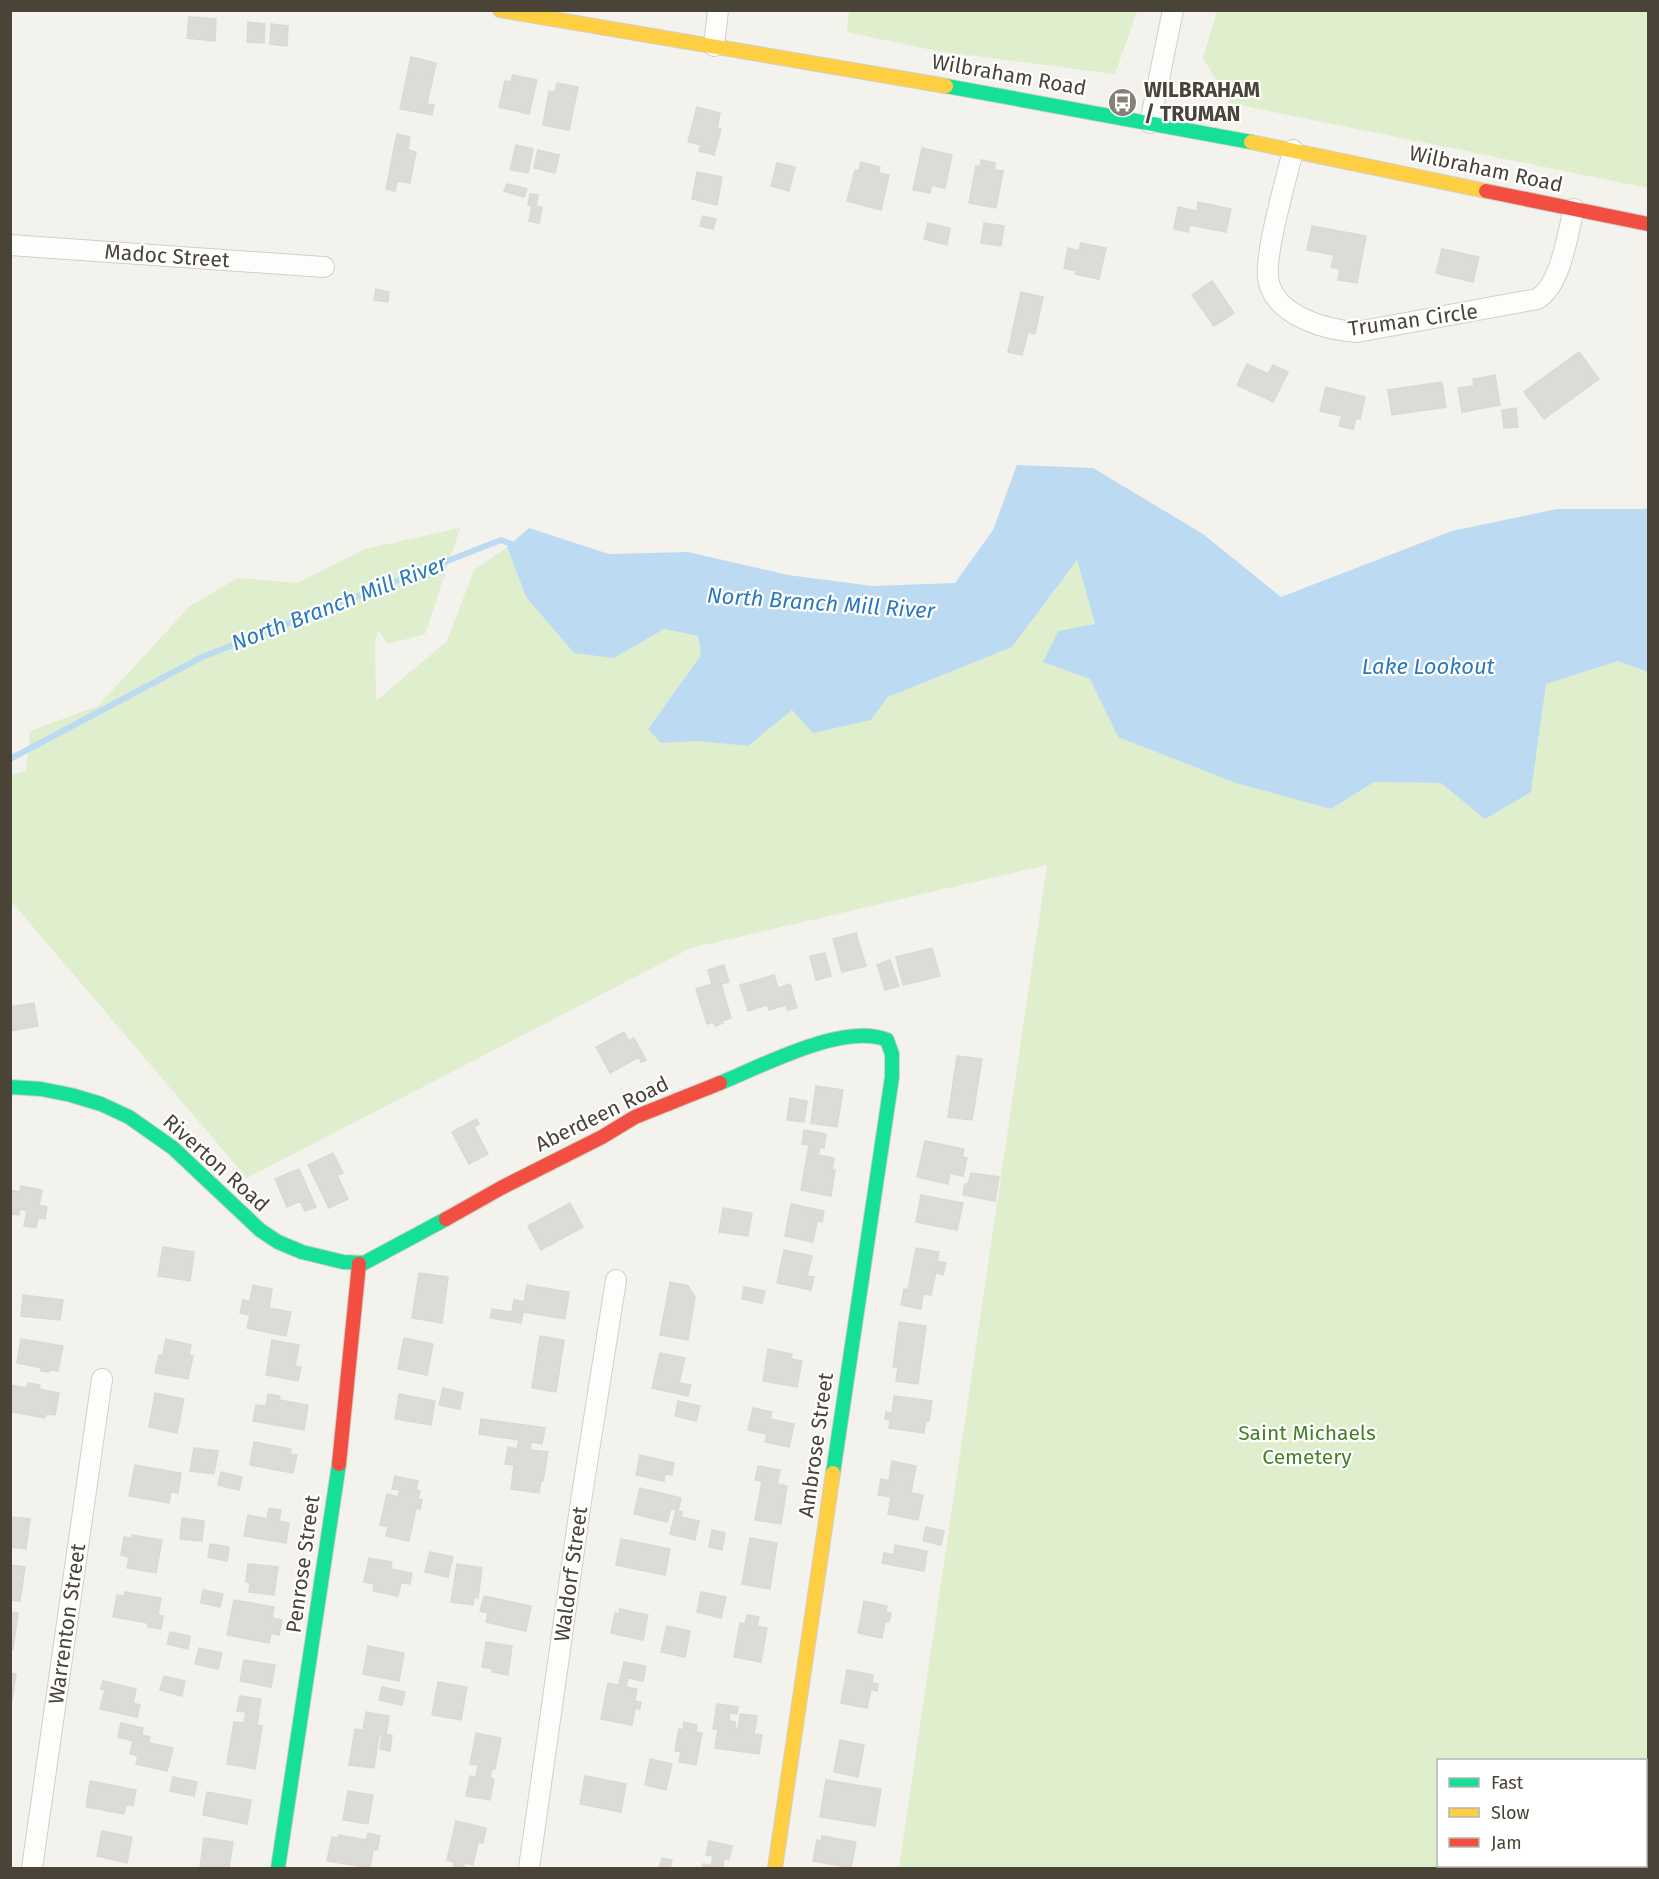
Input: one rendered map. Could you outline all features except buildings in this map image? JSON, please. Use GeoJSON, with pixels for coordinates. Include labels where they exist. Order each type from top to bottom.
{"type":"FeatureCollection","features":[{"type":"Feature","properties":{"kind":"street","name":"Wilbraham Road"},"geometry":{"type":"LineString","coordinates":[[500,10],[921,80],[1293,150],[1648,224]]}},
{"type":"Feature","properties":{"kind":"street"},"geometry":{"type":"LineString","coordinates":[[714,46],[718,10]]}},
{"type":"Feature","properties":{"kind":"street"},"geometry":{"type":"LineString","coordinates":[[1150,123],[1173,10]]}},
{"type":"Feature","properties":{"kind":"street","name":"Truman Circle"},"geometry":{"type":"LineString","coordinates":[[1293,150],[1269,256],[1269,284],[1288,309],[1331,330],[1358,332],[1537,300],[1545,295],[1555,277],[1574,209]]}},
{"type":"Feature","properties":{"kind":"street","name":"Madoc Street"},"geometry":{"type":"LineString","coordinates":[[10,245],[324,267]]}},
{"type":"Feature","properties":{"kind":"street","name":"Aberdeen Road"},"geometry":{"type":"LineString","coordinates":[[359,1264],[370,1261],[501,1188],[602,1137],[635,1117],[803,1049],[850,1037],[875,1036]]}},
{"type":"Feature","properties":{"kind":"street","name":"Ambrose Street"},"geometry":{"type":"LineString","coordinates":[[775,1869],[892,1077],[892,1054],[889,1044],[887,1040],[875,1036]]}},
{"type":"Feature","properties":{"kind":"street","name":"Riverton Road"},"geometry":{"type":"LineString","coordinates":[[10,1087],[56,1092],[117,1111],[171,1147],[251,1222],[278,1242],[307,1254],[347,1264],[359,1264]]}},
{"type":"Feature","properties":{"kind":"street","name":"Penrose Street"},"geometry":{"type":"LineString","coordinates":[[278,1869],[340,1454],[359,1264]]}},
{"type":"Feature","properties":{"kind":"street","name":"Waldorf Street"},"geometry":{"type":"LineString","coordinates":[[529,1869],[581,1501],[616,1280]]}},
{"type":"Feature","properties":{"kind":"street","name":"Warrenton Street"},"geometry":{"type":"LineString","coordinates":[[32,1869],[102,1379]]}},
{"type":"Feature","properties":{"kind":"green space"},"geometry":{"type":"Polygon","coordinates":[[[849,10],[1137,11],[1115,74],[937,51],[847,32],[849,10]]]}},
{"type":"Feature","properties":{"kind":"green space"},"geometry":{"type":"Polygon","coordinates":[[[1217,11],[1648,11],[1648,188],[1230,103],[1203,58],[1217,11]]]}},
{"type":"Feature","properties":{"kind":"green space","name":"Saint Michaels Cemetery"},"geometry":{"type":"Polygon","coordinates":[[[460,528],[425,634],[388,644],[378,630],[375,643],[376,701],[447,641],[474,570],[507,547],[526,598],[614,658],[664,629],[698,636],[701,655],[648,729],[697,741],[748,746],[792,709],[871,720],[888,697],[1012,647],[1077,560],[1095,624],[1090,679],[1118,737],[1331,809],[1374,782],[1441,783],[1531,792],[1545,684],[1618,661],[1648,672],[1648,1868],[899,1868],[1047,865],[691,948],[247,1178],[11,901],[10,775],[26,771],[30,731],[98,706],[190,606],[238,578],[297,583],[365,549],[460,528]]]}},
{"type":"Feature","properties":{"kind":"water","name":"Lake Lookout"},"geometry":{"type":"Polygon","coordinates":[[[1017,465],[1093,468],[1203,534],[1281,597],[1452,531],[1557,509],[1648,509],[1648,672],[1618,661],[1546,684],[1531,792],[1485,819],[1441,783],[1374,782],[1331,809],[1236,783],[1118,737],[1090,679],[1043,662],[1058,631],[1095,624],[1077,560],[1012,647],[888,697],[871,720],[813,733],[792,710],[748,746],[697,741],[661,743],[648,729],[701,655],[698,636],[664,629],[614,658],[574,653],[526,597],[507,547],[529,528],[609,554],[688,552],[788,575],[873,586],[955,583],[993,530],[1017,465]]]}},
{"type":"Feature","properties":{"kind":"waterway","name":"North Branch Mill River"},"geometry":{"type":"LineString","coordinates":[[10,759],[202,657],[501,540],[516,546]]}},
{"type":"Feature","properties":{"kind":"traffic: fast"},"geometry":{"type":"LineString","coordinates":[[946,86],[1251,142]]}},
{"type":"Feature","properties":{"kind":"traffic: fast"},"geometry":{"type":"LineString","coordinates":[[720,1083],[803,1048],[849,1037],[869,1036],[887,1040],[892,1054],[892,1077],[833,1473]]}},
{"type":"Feature","properties":{"kind":"traffic: fast"},"geometry":{"type":"LineString","coordinates":[[10,1087],[41,1089],[71,1095],[101,1104],[129,1117],[173,1148],[260,1230],[278,1242],[302,1252],[343,1262],[364,1263],[446,1219]]}},
{"type":"Feature","properties":{"kind":"traffic: fast"},"geometry":{"type":"LineString","coordinates":[[278,1868],[339,1464]]}},
{"type":"Feature","properties":{"kind":"traffic: slow"},"geometry":{"type":"LineString","coordinates":[[500,10],[946,86]]}},
{"type":"Feature","properties":{"kind":"traffic: slow"},"geometry":{"type":"LineString","coordinates":[[1251,142],[1486,191]]}},
{"type":"Feature","properties":{"kind":"traffic: slow"},"geometry":{"type":"LineString","coordinates":[[775,1868],[833,1473]]}},
{"type":"Feature","properties":{"kind":"traffic: jam"},"geometry":{"type":"LineString","coordinates":[[1486,191],[1648,224]]}},
{"type":"Feature","properties":{"kind":"traffic: jam"},"geometry":{"type":"LineString","coordinates":[[446,1219],[501,1188],[602,1137],[635,1117],[720,1083]]}},
{"type":"Feature","properties":{"kind":"traffic: jam"},"geometry":{"type":"LineString","coordinates":[[339,1464],[359,1264]]}},
{"type":"Feature","properties":{"kind":"place","name":"WILBRAHAM / TRUMAN"},"geometry":{"type":"Point","coordinates":[1123,102]}}]}
